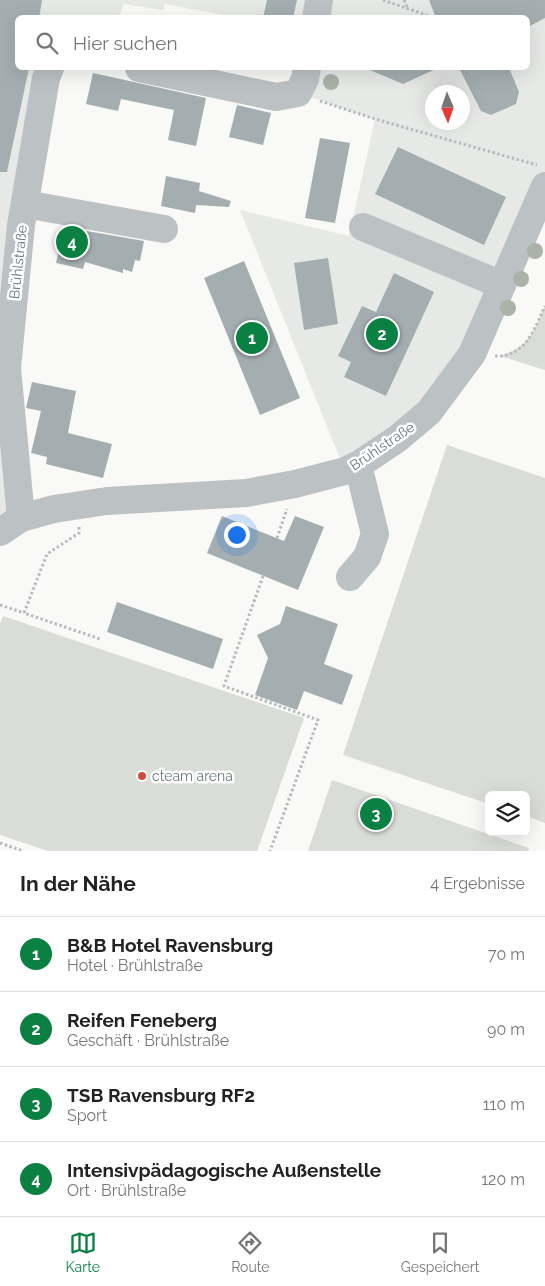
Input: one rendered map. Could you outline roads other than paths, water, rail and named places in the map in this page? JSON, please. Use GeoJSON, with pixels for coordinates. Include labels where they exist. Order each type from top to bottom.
{"type":"FeatureCollection","features":[{"type":"Feature","properties":{"kind":"street"},"geometry":{"type":"LineString","coordinates":[[316,15],[319,0]]}},
{"type":"Feature","properties":{"kind":"street","name":"Brühlstraße"},"geometry":{"type":"LineString","coordinates":[[49,70],[46,78],[21,225],[7,368],[10,525],[54,509],[79,504],[246,493],[295,484],[345,471],[358,465],[397,439],[429,412],[472,354],[545,186]]}},
{"type":"Feature","properties":{"kind":"street"},"geometry":{"type":"LineString","coordinates":[[148,70],[276,97],[298,93],[305,79],[307,70]]}},
{"type":"Feature","properties":{"kind":"street"},"geometry":{"type":"LineString","coordinates":[[25,204],[164,229]]}},
{"type":"Feature","properties":{"kind":"street"},"geometry":{"type":"LineString","coordinates":[[363,226],[502,286]]}},
{"type":"Feature","properties":{"kind":"street"},"geometry":{"type":"LineString","coordinates":[[350,577],[367,557],[375,534],[358,465]]}},
{"type":"Feature","properties":{"kind":"place","name":"Intensivpädagogische Außenstelle"},"geometry":{"type":"Point","coordinates":[72,242]}},
{"type":"Feature","properties":{"kind":"place","name":"Reifen Feneberg"},"geometry":{"type":"Point","coordinates":[382,334]}},
{"type":"Feature","properties":{"kind":"place","name":"B&B Hotel Ravensburg"},"geometry":{"type":"Point","coordinates":[252,338]}},
{"type":"Feature","properties":{"kind":"place","name":"cteam arena"},"geometry":{"type":"Point","coordinates":[142,776]}},
{"type":"Feature","properties":{"kind":"place","name":"TSB Ravensburg RF2"},"geometry":{"type":"Point","coordinates":[376,814]}}]}
